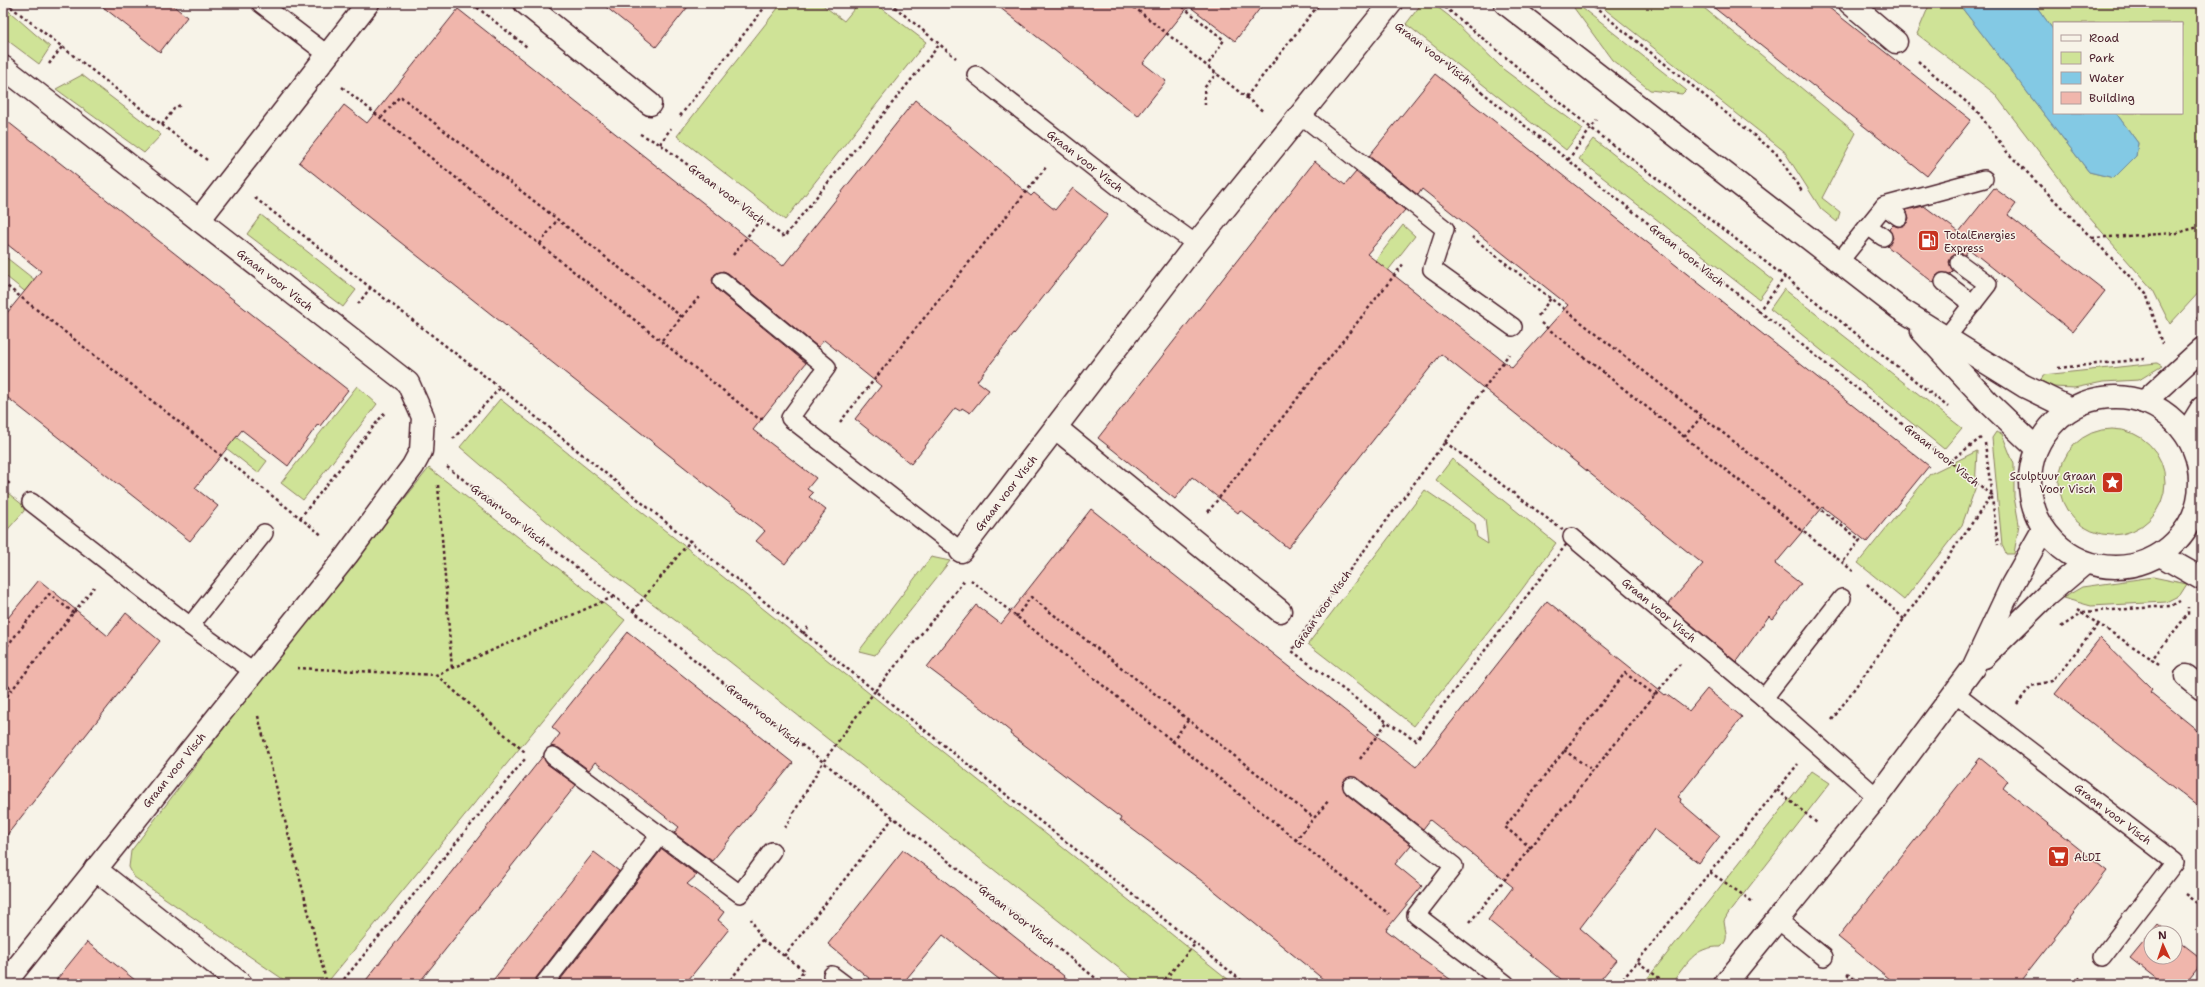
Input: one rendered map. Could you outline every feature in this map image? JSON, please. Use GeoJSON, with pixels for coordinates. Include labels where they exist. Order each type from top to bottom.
{"type":"FeatureCollection","features":[{"type":"Feature","properties":{"kind":"street"},"geometry":{"type":"LineString","coordinates":[[199,220],[368,3]]}},
{"type":"Feature","properties":{"kind":"street"},"geometry":{"type":"LineString","coordinates":[[525,3],[650,104]]}},
{"type":"Feature","properties":{"kind":"street"},"geometry":{"type":"LineString","coordinates":[[1505,3],[1942,343],[2071,409]]}},
{"type":"Feature","properties":{"kind":"street"},"geometry":{"type":"LineString","coordinates":[[1850,3],[1896,42]]}},
{"type":"Feature","properties":{"kind":"street","name":"Graan voor Visch"},"geometry":{"type":"LineString","coordinates":[[961,551],[1196,244],[1387,8]]}},
{"type":"Feature","properties":{"kind":"street","name":"Graan voor Visch"},"geometry":{"type":"LineString","coordinates":[[3,67],[408,383],[423,417],[428,455],[413,466],[347,555],[95,869],[6,975]]}},
{"type":"Feature","properties":{"kind":"street"},"geometry":{"type":"LineString","coordinates":[[1942,343],[1993,407],[2036,448]]}},
{"type":"Feature","properties":{"kind":"street"},"geometry":{"type":"LineString","coordinates":[[2144,402],[2202,349]]}},
{"type":"Feature","properties":{"kind":"street"},"geometry":{"type":"LineString","coordinates":[[2120,397],[2144,402],[2166,414],[2186,434],[2197,460],[2199,474],[2200,488],[2198,519],[2179,539],[2160,555],[2136,565],[2117,567],[2085,563],[2063,551],[2043,530],[2032,504],[2029,476],[2036,448],[2052,424],[2071,409],[2095,399],[2120,397]]}},
{"type":"Feature","properties":{"kind":"street"},"geometry":{"type":"LineString","coordinates":[[2186,434],[2202,408]]}},
{"type":"Feature","properties":{"kind":"street"},"geometry":{"type":"LineString","coordinates":[[1056,428],[1280,611]]}},
{"type":"Feature","properties":{"kind":"street"},"geometry":{"type":"LineString","coordinates":[[1973,668],[2015,579],[2043,530]]}},
{"type":"Feature","properties":{"kind":"street"},"geometry":{"type":"LineString","coordinates":[[2160,555],[2202,579]]}},
{"type":"Feature","properties":{"kind":"street"},"geometry":{"type":"LineString","coordinates":[[1725,984],[1877,797],[1973,668],[2046,596],[2085,563]]}},
{"type":"Feature","properties":{"kind":"street"},"geometry":{"type":"LineString","coordinates":[[95,869],[235,982]]}},
{"type":"Feature","properties":{"kind":"lane"},"geometry":{"type":"LineString","coordinates":[[260,3],[323,61]]}},
{"type":"Feature","properties":{"kind":"lane","name":"Graan voor Visch"},"geometry":{"type":"LineString","coordinates":[[976,75],[1064,145],[1196,244]]}},
{"type":"Feature","properties":{"kind":"lane"},"geometry":{"type":"LineString","coordinates":[[1301,115],[1445,229],[1432,269],[1513,327]]}},
{"type":"Feature","properties":{"kind":"lane"},"geometry":{"type":"LineString","coordinates":[[1839,262],[1884,206],[1984,179]]}},
{"type":"Feature","properties":{"kind":"lane"},"geometry":{"type":"LineString","coordinates":[[1884,206],[1899,217]]}},
{"type":"Feature","properties":{"kind":"lane"},"geometry":{"type":"LineString","coordinates":[[1868,226],[1883,236]]}},
{"type":"Feature","properties":{"kind":"lane"},"geometry":{"type":"LineString","coordinates":[[1942,343],[1988,284],[1959,263]]}},
{"type":"Feature","properties":{"kind":"lane"},"geometry":{"type":"LineString","coordinates":[[719,279],[827,367],[790,418]]}},
{"type":"Feature","properties":{"kind":"lane"},"geometry":{"type":"LineString","coordinates":[[1944,282],[1973,304]]}},
{"type":"Feature","properties":{"kind":"lane","name":"Graan voor Visch"},"geometry":{"type":"LineString","coordinates":[[790,418],[961,551]]}},
{"type":"Feature","properties":{"kind":"lane"},"geometry":{"type":"LineString","coordinates":[[31,502],[111,566],[252,672]]}},
{"type":"Feature","properties":{"kind":"lane"},"geometry":{"type":"LineString","coordinates":[[190,626],[264,533]]}},
{"type":"Feature","properties":{"kind":"lane","name":"Graan voor Visch"},"geometry":{"type":"LineString","coordinates":[[1572,537],[1764,698],[1877,797]]}},
{"type":"Feature","properties":{"kind":"lane"},"geometry":{"type":"LineString","coordinates":[[1764,698],[1842,598]]}},
{"type":"Feature","properties":{"kind":"lane","name":"Graan voor Visch"},"geometry":{"type":"LineString","coordinates":[[1955,693],[2175,862],[2102,957]]}},
{"type":"Feature","properties":{"kind":"lane"},"geometry":{"type":"LineString","coordinates":[[553,756],[740,894],[772,851]]}},
{"type":"Feature","properties":{"kind":"lane"},"geometry":{"type":"LineString","coordinates":[[1349,783],[1454,866],[1416,915],[1506,984]]}},
{"type":"Feature","properties":{"kind":"lane"},"geometry":{"type":"LineString","coordinates":[[544,984],[660,835]]}},
{"type":"Feature","properties":{"kind":"lane"},"geometry":{"type":"LineString","coordinates":[[1778,920],[1824,957]]}},
{"type":"Feature","properties":{"kind":"path"},"geometry":{"type":"LineString","coordinates":[[6,3],[231,180],[500,388],[690,540],[875,692],[1246,984]]}},
{"type":"Feature","properties":{"kind":"path"},"geometry":{"type":"LineString","coordinates":[[475,3],[474,5],[533,52]]}},
{"type":"Feature","properties":{"kind":"path"},"geometry":{"type":"LineString","coordinates":[[679,116],[768,3]]}},
{"type":"Feature","properties":{"kind":"path"},"geometry":{"type":"LineString","coordinates":[[890,3],[976,75]]}},
{"type":"Feature","properties":{"kind":"path"},"geometry":{"type":"LineString","coordinates":[[1129,3],[1288,132]]}},
{"type":"Feature","properties":{"kind":"path"},"geometry":{"type":"LineString","coordinates":[[1178,3],[1224,40],[1207,66]]}},
{"type":"Feature","properties":{"kind":"path"},"geometry":{"type":"LineString","coordinates":[[1246,97],[1320,3]]}},
{"type":"Feature","properties":{"kind":"path"},"geometry":{"type":"LineString","coordinates":[[1440,3],[1592,128],[1785,277],[1953,411]]}},
{"type":"Feature","properties":{"kind":"path"},"geometry":{"type":"LineString","coordinates":[[1589,3],[1776,153],[1804,195]]}},
{"type":"Feature","properties":{"kind":"path"},"geometry":{"type":"LineString","coordinates":[[2198,3],[2202,8]]}},
{"type":"Feature","properties":{"kind":"path","name":"Graan voor Visch"},"geometry":{"type":"LineString","coordinates":[[1387,8],[1568,160],[1758,312],[1992,495]]}},
{"type":"Feature","properties":{"kind":"path"},"geometry":{"type":"LineString","coordinates":[[1896,42],[1977,111],[2007,152],[2146,293],[2163,350]]}},
{"type":"Feature","properties":{"kind":"path","name":"Graan voor Visch"},"geometry":{"type":"LineString","coordinates":[[637,132],[660,144],[784,237],[940,44]]}},
{"type":"Feature","properties":{"kind":"path"},"geometry":{"type":"LineString","coordinates":[[323,61],[381,118],[760,419],[790,418]]}},
{"type":"Feature","properties":{"kind":"path"},"geometry":{"type":"LineString","coordinates":[[1205,105],[1204,88],[1217,73]]}},
{"type":"Feature","properties":{"kind":"path"},"geometry":{"type":"LineString","coordinates":[[381,118],[400,96],[682,317]]}},
{"type":"Feature","properties":{"kind":"path"},"geometry":{"type":"LineString","coordinates":[[162,125],[174,109],[180,105]]}},
{"type":"Feature","properties":{"kind":"path"},"geometry":{"type":"LineString","coordinates":[[1568,160],[1598,120]]}},
{"type":"Feature","properties":{"kind":"path"},"geometry":{"type":"LineString","coordinates":[[660,144],[674,122]]}},
{"type":"Feature","properties":{"kind":"path"},"geometry":{"type":"LineString","coordinates":[[822,444],[1064,145]]}},
{"type":"Feature","properties":{"kind":"path"},"geometry":{"type":"LineString","coordinates":[[662,340],[719,279],[761,219]]}},
{"type":"Feature","properties":{"kind":"path"},"geometry":{"type":"LineString","coordinates":[[540,244],[558,220]]}},
{"type":"Feature","properties":{"kind":"path"},"geometry":{"type":"LineString","coordinates":[[2091,238],[2177,233],[2202,226]]}},
{"type":"Feature","properties":{"kind":"path"},"geometry":{"type":"LineString","coordinates":[[1445,229],[1474,238],[1860,540],[1843,562]]}},
{"type":"Feature","properties":{"kind":"path"},"geometry":{"type":"LineString","coordinates":[[1189,536],[1407,258]]}},
{"type":"Feature","properties":{"kind":"path"},"geometry":{"type":"LineString","coordinates":[[1758,312],[1785,277]]}},
{"type":"Feature","properties":{"kind":"path"},"geometry":{"type":"LineString","coordinates":[[3,283],[347,555]]}},
{"type":"Feature","properties":{"kind":"path"},"geometry":{"type":"LineString","coordinates":[[1536,319],[1855,573]]}},
{"type":"Feature","properties":{"kind":"path"},"geometry":{"type":"LineString","coordinates":[[1513,327],[1523,335],[1445,442],[1572,537]]}},
{"type":"Feature","properties":{"kind":"path"},"geometry":{"type":"LineString","coordinates":[[300,518],[408,383]]}},
{"type":"Feature","properties":{"kind":"path"},"geometry":{"type":"LineString","coordinates":[[452,669],[428,455],[500,388]]}},
{"type":"Feature","properties":{"kind":"path"},"geometry":{"type":"LineString","coordinates":[[1684,437],[1702,416]]}},
{"type":"Feature","properties":{"kind":"path"},"geometry":{"type":"LineString","coordinates":[[1950,461],[1984,436]]}},
{"type":"Feature","properties":{"kind":"path","name":"Graan voor Visch"},"geometry":{"type":"LineString","coordinates":[[1445,442],[1305,630],[1292,651],[1387,722],[1416,740],[1572,537]]}},
{"type":"Feature","properties":{"kind":"path","name":"Graan voor Visch"},"geometry":{"type":"LineString","coordinates":[[428,455],[633,611],[1103,984]]}},
{"type":"Feature","properties":{"kind":"path"},"geometry":{"type":"LineString","coordinates":[[633,611],[690,540]]}},
{"type":"Feature","properties":{"kind":"path"},"geometry":{"type":"LineString","coordinates":[[3,701],[111,566]]}},
{"type":"Feature","properties":{"kind":"path"},"geometry":{"type":"LineString","coordinates":[[772,851],[823,762],[875,692],[967,577],[1295,841],[1397,921],[1416,915]]}},
{"type":"Feature","properties":{"kind":"path"},"geometry":{"type":"LineString","coordinates":[[1866,584],[1905,620]]}},
{"type":"Feature","properties":{"kind":"path"},"geometry":{"type":"LineString","coordinates":[[3,651],[49,594],[74,613]]}},
{"type":"Feature","properties":{"kind":"path"},"geometry":{"type":"LineString","coordinates":[[327,984],[252,672],[436,675],[613,596]]}},
{"type":"Feature","properties":{"kind":"path"},"geometry":{"type":"LineString","coordinates":[[1016,617],[1031,597],[1314,818]]}},
{"type":"Feature","properties":{"kind":"path"},"geometry":{"type":"LineString","coordinates":[[2183,600],[2171,606],[2082,612],[2173,674],[2194,683]]}},
{"type":"Feature","properties":{"kind":"path"},"geometry":{"type":"LineString","coordinates":[[2152,659],[2188,614],[2189,602]]}},
{"type":"Feature","properties":{"kind":"path"},"geometry":{"type":"LineString","coordinates":[[2000,727],[2031,686],[2052,681],[2099,624]]}},
{"type":"Feature","properties":{"kind":"path"},"geometry":{"type":"LineString","coordinates":[[803,634],[808,627]]}},
{"type":"Feature","properties":{"kind":"path"},"geometry":{"type":"LineString","coordinates":[[1453,942],[1698,642]]}},
{"type":"Feature","properties":{"kind":"path"},"geometry":{"type":"LineString","coordinates":[[1531,848],[1505,827],[1625,673],[1655,695]]}},
{"type":"Feature","properties":{"kind":"path"},"geometry":{"type":"LineString","coordinates":[[340,984],[529,755],[436,675]]}},
{"type":"Feature","properties":{"kind":"path"},"geometry":{"type":"LineString","coordinates":[[3,683],[12,689]]}},
{"type":"Feature","properties":{"kind":"path"},"geometry":{"type":"LineString","coordinates":[[1172,742],[1189,719]]}},
{"type":"Feature","properties":{"kind":"path"},"geometry":{"type":"LineString","coordinates":[[1295,841],[1314,818],[1349,783],[1387,722]]}},
{"type":"Feature","properties":{"kind":"path"},"geometry":{"type":"LineString","coordinates":[[1564,750],[1593,771]]}},
{"type":"Feature","properties":{"kind":"path"},"geometry":{"type":"LineString","coordinates":[[1777,790],[1841,842]]}},
{"type":"Feature","properties":{"kind":"path"},"geometry":{"type":"LineString","coordinates":[[784,956],[893,818]]}},
{"type":"Feature","properties":{"kind":"path"},"geometry":{"type":"LineString","coordinates":[[1710,872],[1778,920]]}},
{"type":"Feature","properties":{"kind":"path"},"geometry":{"type":"LineString","coordinates":[[740,894],[762,940],[804,970]]}},
{"type":"Feature","properties":{"kind":"path"},"geometry":{"type":"LineString","coordinates":[[727,984],[762,940]]}},
{"type":"Feature","properties":{"kind":"path"},"geometry":{"type":"LineString","coordinates":[[1161,984],[1195,944]]}},
{"type":"Feature","properties":{"kind":"path"},"geometry":{"type":"LineString","coordinates":[[1638,962],[1667,984]]}},
{"type":"Feature","properties":{"kind":"path"},"geometry":{"type":"LineString","coordinates":[[1096,984],[1099,981]]}},
{"type":"Feature","properties":{"kind":"green space"},"geometry":{"type":"Polygon","coordinates":[[[782,3],[820,3],[844,21],[859,3],[875,3],[926,42],[785,220],[677,136],[782,3]]]}},
{"type":"Feature","properties":{"kind":"green space"},"geometry":{"type":"Polygon","coordinates":[[[1422,3],[1432,3],[1449,16],[1503,69],[1583,129],[1566,150],[1406,24],[1422,3]]]}},
{"type":"Feature","properties":{"kind":"green space"},"geometry":{"type":"Polygon","coordinates":[[[1597,3],[1698,3],[1856,133],[1822,198],[1840,212],[1837,222],[1821,209],[1784,151],[1597,3]]]}},
{"type":"Feature","properties":{"kind":"green space"},"geometry":{"type":"Polygon","coordinates":[[[1922,3],[1958,3],[2089,172],[2114,178],[2136,156],[2138,143],[2117,114],[2183,114],[2183,22],[2053,22],[2053,30],[2034,3],[2202,3],[2202,289],[2170,324],[2153,290],[2088,216],[1994,93],[1917,34],[1928,8],[1922,3]]]}},
{"type":"Feature","properties":{"kind":"green space"},"geometry":{"type":"Polygon","coordinates":[[[1577,4],[1686,90],[1682,94],[1650,90],[1612,60],[1574,8],[1577,4]]]}},
{"type":"Feature","properties":{"kind":"green space"},"geometry":{"type":"Polygon","coordinates":[[[3,6],[50,47],[39,64],[3,37],[3,6]]]}},
{"type":"Feature","properties":{"kind":"green space"},"geometry":{"type":"Polygon","coordinates":[[[82,75],[161,135],[144,153],[56,89],[82,75]]]}},
{"type":"Feature","properties":{"kind":"green space"},"geometry":{"type":"Polygon","coordinates":[[[1594,139],[1773,280],[1759,299],[1579,159],[1594,139]]]}},
{"type":"Feature","properties":{"kind":"green space"},"geometry":{"type":"Polygon","coordinates":[[[261,215],[356,290],[343,307],[247,234],[261,215]]]}},
{"type":"Feature","properties":{"kind":"green space"},"geometry":{"type":"Polygon","coordinates":[[[1403,225],[1415,236],[1314,365],[1301,356],[1403,225]]]}},
{"type":"Feature","properties":{"kind":"green space"},"geometry":{"type":"Polygon","coordinates":[[[3,255],[96,328],[87,341],[3,274],[3,255]]]}},
{"type":"Feature","properties":{"kind":"green space"},"geometry":{"type":"Polygon","coordinates":[[[1784,289],[1962,428],[1944,449],[1770,309],[1784,289]]]}},
{"type":"Feature","properties":{"kind":"green space"},"geometry":{"type":"Polygon","coordinates":[[[132,358],[267,461],[258,473],[124,368],[132,358]]]}},
{"type":"Feature","properties":{"kind":"green space"},"geometry":{"type":"Polygon","coordinates":[[[2157,363],[2162,366],[2139,380],[2103,382],[2074,388],[2054,387],[2041,381],[2043,375],[2157,363]]]}},
{"type":"Feature","properties":{"kind":"green space"},"geometry":{"type":"Polygon","coordinates":[[[357,386],[377,404],[303,500],[281,483],[357,386]]]}},
{"type":"Feature","properties":{"kind":"green space"},"geometry":{"type":"Polygon","coordinates":[[[500,399],[1234,984],[1139,984],[706,643],[580,550],[460,447],[500,399]]]}},
{"type":"Feature","properties":{"kind":"green space"},"geometry":{"type":"Polygon","coordinates":[[[2112,429],[2132,433],[2150,444],[2161,462],[2165,482],[2161,502],[2150,520],[2132,531],[2112,535],[2092,531],[2074,520],[2063,502],[2059,482],[2063,462],[2074,444],[2092,433],[2112,429]]]}},
{"type":"Feature","properties":{"kind":"green space"},"geometry":{"type":"Polygon","coordinates":[[[1996,432],[2002,434],[2014,464],[2014,497],[2019,524],[2014,554],[2006,554],[2002,545],[1992,438],[1996,432]]]}},
{"type":"Feature","properties":{"kind":"green space"},"geometry":{"type":"Polygon","coordinates":[[[1977,451],[1975,489],[1962,525],[1904,600],[1858,563],[1930,474],[1977,451]]]}},
{"type":"Feature","properties":{"kind":"green space"},"geometry":{"type":"Polygon","coordinates":[[[1452,459],[1556,543],[1520,592],[1414,726],[1308,644],[1425,490],[1475,524],[1477,537],[1488,544],[1485,519],[1436,480],[1452,459]]]}},
{"type":"Feature","properties":{"kind":"green space"},"geometry":{"type":"Polygon","coordinates":[[[429,468],[625,620],[326,984],[290,984],[134,877],[129,867],[131,851],[246,699],[429,468]]]}},
{"type":"Feature","properties":{"kind":"green space"},"geometry":{"type":"Polygon","coordinates":[[[3,489],[24,506],[24,511],[3,535],[3,489]]]}},
{"type":"Feature","properties":{"kind":"green space"},"geometry":{"type":"Polygon","coordinates":[[[931,557],[950,561],[875,655],[859,651],[931,557]]]}},
{"type":"Feature","properties":{"kind":"green space"},"geometry":{"type":"Polygon","coordinates":[[[2153,577],[2187,584],[2180,595],[2166,602],[2091,606],[2063,598],[2082,587],[2153,577]]]}},
{"type":"Feature","properties":{"kind":"green space"},"geometry":{"type":"Polygon","coordinates":[[[1812,771],[1830,783],[1728,914],[1724,921],[1726,938],[1724,944],[1721,947],[1704,950],[1697,953],[1686,964],[1671,984],[1643,984],[1812,771]]]}},
{"type":"Feature","properties":{"kind":"water"},"geometry":{"type":"Polygon","coordinates":[[[1958,3],[2034,3],[2053,30],[2053,114],[2117,114],[2138,143],[2136,156],[2114,178],[2089,172],[1958,3]]]}},
{"type":"Feature","properties":{"kind":"building"},"geometry":{"type":"Polygon","coordinates":[[[98,3],[170,3],[187,17],[160,52],[98,3]]]}},
{"type":"Feature","properties":{"kind":"building"},"geometry":{"type":"Polygon","coordinates":[[[601,3],[691,3],[656,47],[601,3]]]}},
{"type":"Feature","properties":{"kind":"building"},"geometry":{"type":"Polygon","coordinates":[[[994,3],[1264,3],[1235,41],[1189,6],[1143,63],[1166,81],[1138,116],[994,3]]]}},
{"type":"Feature","properties":{"kind":"building"},"geometry":{"type":"Polygon","coordinates":[[[1708,3],[1823,3],[1971,120],[1927,176],[1708,3]]]}},
{"type":"Feature","properties":{"kind":"building"},"geometry":{"type":"Polygon","coordinates":[[[458,9],[783,266],[915,100],[1031,196],[1034,193],[1055,210],[1073,188],[1108,215],[977,381],[989,390],[970,413],[962,408],[960,411],[955,408],[911,464],[855,419],[881,386],[824,340],[818,347],[728,273],[723,271],[715,274],[712,280],[716,289],[806,363],[753,430],[816,478],[807,489],[813,493],[809,497],[826,510],[785,564],[756,541],[765,531],[299,162],[344,105],[367,123],[458,9]]]}},
{"type":"Feature","properties":{"kind":"building"},"geometry":{"type":"Polygon","coordinates":[[[1435,74],[1929,466],[1867,542],[1823,507],[1775,564],[1801,584],[1773,619],[1769,616],[1736,662],[1668,605],[1703,564],[1441,354],[1288,548],[1240,510],[1238,513],[1192,477],[1175,499],[1098,438],[1315,161],[1345,185],[1356,172],[1405,210],[1367,254],[1512,368],[1568,305],[1422,189],[1418,195],[1369,156],[1435,74]]]}},
{"type":"Feature","properties":{"kind":"building"},"geometry":{"type":"Polygon","coordinates":[[[3,118],[348,390],[320,426],[318,424],[288,466],[242,430],[195,488],[218,506],[190,541],[3,394],[3,318],[41,271],[3,241],[3,118]]]}},
{"type":"Feature","properties":{"kind":"building"},"geometry":{"type":"Polygon","coordinates":[[[1994,188],[2016,204],[2008,215],[2105,291],[2073,332],[1969,249],[1965,255],[1960,253],[1951,257],[1949,262],[1953,271],[1950,274],[1940,273],[1936,276],[1934,283],[1887,246],[1893,238],[1889,229],[1893,225],[1898,227],[1907,223],[1909,218],[1906,210],[1924,206],[1959,232],[1994,188]]]}},
{"type":"Feature","properties":{"kind":"building"},"geometry":{"type":"Polygon","coordinates":[[[1091,509],[1416,767],[1547,601],[1665,695],[1666,694],[1689,711],[1707,689],[1742,717],[1678,797],[1681,799],[1680,802],[1720,836],[1699,863],[1654,829],[1631,864],[1580,928],[1617,960],[1597,984],[1567,984],[1488,920],[1513,887],[1430,820],[1423,829],[1358,778],[1349,777],[1342,784],[1346,794],[1411,845],[1395,864],[1422,886],[1386,930],[1421,957],[1420,958],[1457,984],[1329,984],[1206,884],[1120,820],[1121,818],[1010,734],[1011,732],[983,709],[927,667],[976,605],[1001,624],[1091,509]]]}},
{"type":"Feature","properties":{"kind":"building"},"geometry":{"type":"Polygon","coordinates":[[[39,580],[108,636],[126,613],[160,641],[3,840],[3,624],[39,580]]]}},
{"type":"Feature","properties":{"kind":"building"},"geometry":{"type":"Polygon","coordinates":[[[628,632],[793,763],[712,861],[674,833],[679,827],[595,762],[589,770],[559,748],[550,747],[560,734],[552,727],[628,632]]]}},
{"type":"Feature","properties":{"kind":"building"},"geometry":{"type":"Polygon","coordinates":[[[2100,638],[2152,689],[2150,692],[2202,734],[2202,810],[2055,694],[2100,638]]]}},
{"type":"Feature","properties":{"kind":"building"},"geometry":{"type":"Polygon","coordinates":[[[543,756],[547,764],[576,785],[418,984],[363,984],[543,756]]]}},
{"type":"Feature","properties":{"kind":"building"},"geometry":{"type":"Polygon","coordinates":[[[1980,758],[2008,781],[2003,788],[2107,871],[2018,984],[1896,984],[1838,937],[1980,758]]]}},
{"type":"Feature","properties":{"kind":"building"},"geometry":{"type":"Polygon","coordinates":[[[662,849],[697,875],[687,884],[724,912],[718,920],[729,929],[685,984],[557,984],[662,849]]]}},
{"type":"Feature","properties":{"kind":"building"},"geometry":{"type":"Polygon","coordinates":[[[903,850],[932,871],[1074,984],[1005,984],[943,935],[902,984],[876,984],[828,944],[903,850]]]}},
{"type":"Feature","properties":{"kind":"building"},"geometry":{"type":"Polygon","coordinates":[[[594,852],[619,871],[536,978],[534,984],[490,984],[594,852]]]}},
{"type":"Feature","properties":{"kind":"building"},"geometry":{"type":"Polygon","coordinates":[[[87,942],[140,984],[53,984],[87,942]]]}},
{"type":"Feature","properties":{"kind":"building"},"geometry":{"type":"Polygon","coordinates":[[[2143,942],[2143,965],[2183,965],[2183,944],[2202,959],[2202,963],[2185,984],[2163,984],[2130,958],[2143,942]]]}},
{"type":"Feature","properties":{"kind":"place","name":"TotalEnergies Express"},"geometry":{"type":"Point","coordinates":[1928,241]}},
{"type":"Feature","properties":{"kind":"place","name":"Sculptuur Graan Voor Visch"},"geometry":{"type":"Point","coordinates":[2112,482]}},
{"type":"Feature","properties":{"kind":"place","name":"ALDI"},"geometry":{"type":"Point","coordinates":[2058,857]}}]}
